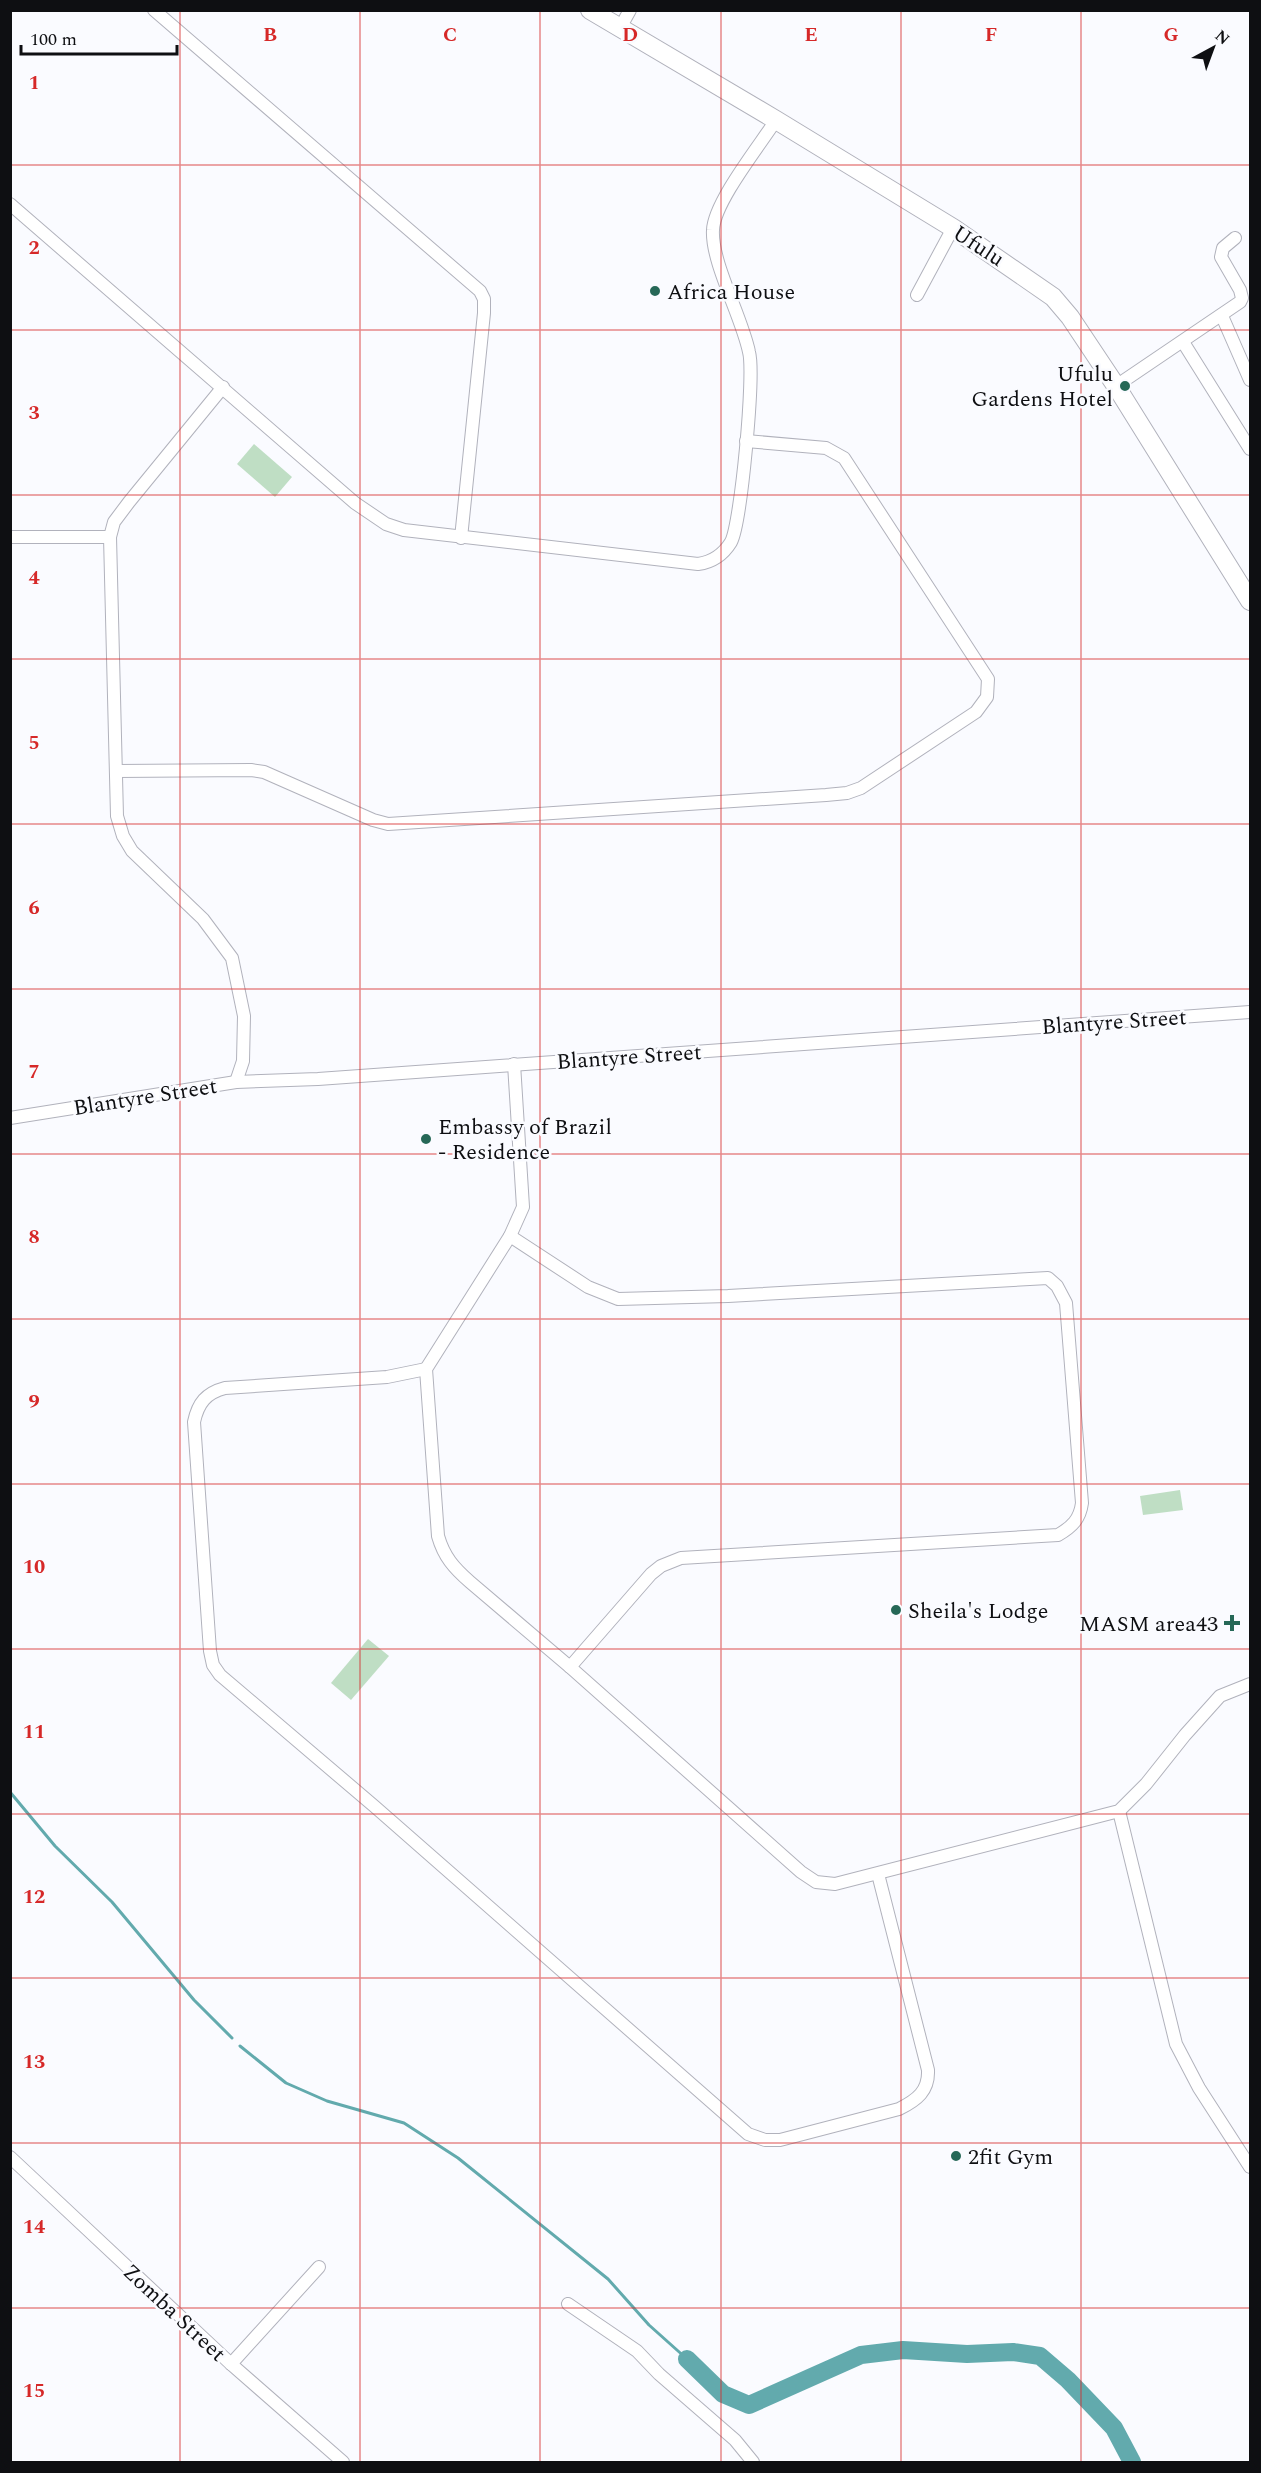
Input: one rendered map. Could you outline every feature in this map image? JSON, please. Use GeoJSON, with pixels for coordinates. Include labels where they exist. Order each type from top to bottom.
{"type":"FeatureCollection","features":[{"type":"Feature","properties":{"kind":"street"},"geometry":{"type":"LineString","coordinates":[[154,10],[480,291],[484,306],[461,538]]}},
{"type":"Feature","properties":{"kind":"street","name":"Ufulu"},"geometry":{"type":"LineString","coordinates":[[591,10],[953,228],[1053,297],[1070,317],[1116,386],[1251,601]]}},
{"type":"Feature","properties":{"kind":"street"},"geometry":{"type":"LineString","coordinates":[[620,28],[630,10]]}},
{"type":"Feature","properties":{"kind":"street"},"geometry":{"type":"LineString","coordinates":[[10,204],[355,503],[386,524],[404,530],[461,538],[688,564],[713,560],[726,550],[734,536],[746,441],[751,358],[718,260],[713,228],[717,211],[776,120]]}},
{"type":"Feature","properties":{"kind":"street"},"geometry":{"type":"LineString","coordinates":[[917,295],[953,228]]}},
{"type":"Feature","properties":{"kind":"street"},"geometry":{"type":"LineString","coordinates":[[1116,386],[1222,316],[1242,298],[1240,290],[1221,257],[1223,248],[1235,238]]}},
{"type":"Feature","properties":{"kind":"street"},"geometry":{"type":"LineString","coordinates":[[1222,316],[1251,380]]}},
{"type":"Feature","properties":{"kind":"street"},"geometry":{"type":"LineString","coordinates":[[1183,342],[1251,449]]}},
{"type":"Feature","properties":{"kind":"street"},"geometry":{"type":"LineString","coordinates":[[223,387],[129,502],[114,522],[110,537],[117,816],[123,836],[132,850],[203,919],[232,957],[244,1016],[243,1061],[236,1082]]}},
{"type":"Feature","properties":{"kind":"street"},"geometry":{"type":"LineString","coordinates":[[117,771],[251,770],[264,772],[373,820],[396,825],[826,795],[847,793],[861,788],[976,712],[987,697],[988,679],[844,458],[826,448],[746,441]]}},
{"type":"Feature","properties":{"kind":"street"},"geometry":{"type":"LineString","coordinates":[[10,537],[110,537]]}},
{"type":"Feature","properties":{"kind":"street","name":"Blantyre Street"},"geometry":{"type":"LineString","coordinates":[[10,1118],[236,1082],[318,1079],[1251,1012]]}},
{"type":"Feature","properties":{"kind":"street"},"geometry":{"type":"LineString","coordinates":[[514,1064],[523,1207],[510,1236],[426,1369],[438,1536],[442,1550],[448,1560],[470,1582],[809,1877],[816,1882],[835,1884],[1119,1811],[1146,1784],[1220,1696],[1251,1684]]}},
{"type":"Feature","properties":{"kind":"street"},"geometry":{"type":"LineString","coordinates":[[510,1236],[581,1283],[618,1299],[728,1296],[1048,1278],[1057,1286],[1066,1303],[1082,1503],[1080,1513],[1071,1528],[1058,1535],[681,1558],[661,1566],[651,1574],[570,1667]]}},
{"type":"Feature","properties":{"kind":"street"},"geometry":{"type":"LineString","coordinates":[[426,1369],[387,1377],[225,1388],[213,1391],[203,1398],[194,1422],[210,1651],[213,1665],[220,1675],[382,1813],[748,2134],[756,2138],[780,2140],[889,2112],[914,2102],[924,2090],[928,2070],[878,1874]]}},
{"type":"Feature","properties":{"kind":"street"},"geometry":{"type":"LineString","coordinates":[[1119,1811],[1176,2044],[1199,2088],[1251,2167]]}},
{"type":"Feature","properties":{"kind":"street","name":"Zomba Street"},"geometry":{"type":"LineString","coordinates":[[10,2157],[231,2364],[343,2463]]}},
{"type":"Feature","properties":{"kind":"street"},"geometry":{"type":"LineString","coordinates":[[231,2364],[319,2266]]}},
{"type":"Feature","properties":{"kind":"street"},"geometry":{"type":"LineString","coordinates":[[568,2304],[637,2351],[659,2374],[735,2440],[753,2463]]}},
{"type":"Feature","properties":{"kind":"green space"},"geometry":{"type":"Polygon","coordinates":[[[254,444],[292,477],[275,497],[237,464],[254,444]]]}},
{"type":"Feature","properties":{"kind":"green space"},"geometry":{"type":"Polygon","coordinates":[[[1180,1490],[1183,1510],[1143,1515],[1140,1496],[1180,1490]]]}},
{"type":"Feature","properties":{"kind":"green space"},"geometry":{"type":"Polygon","coordinates":[[[368,1639],[389,1656],[351,1700],[331,1683],[368,1639]]]}},
{"type":"Feature","properties":{"kind":"waterway"},"geometry":{"type":"LineString","coordinates":[[10,1792],[55,1846],[112,1902],[194,2000],[232,2038]]}},
{"type":"Feature","properties":{"kind":"waterway"},"geometry":{"type":"LineString","coordinates":[[240,2046],[286,2083],[327,2101],[404,2123],[458,2158],[608,2279],[649,2325],[687,2359]]}},
{"type":"Feature","properties":{"kind":"waterway"},"geometry":{"type":"LineString","coordinates":[[687,2359],[723,2394],[749,2405],[861,2355],[903,2350],[967,2354],[1013,2352],[1040,2356],[1068,2380],[1114,2428],[1132,2462]]}},
{"type":"Feature","properties":{"kind":"place","name":"Africa House"},"geometry":{"type":"Point","coordinates":[655,291]}},
{"type":"Feature","properties":{"kind":"place","name":"Ufulu Gardens Hotel"},"geometry":{"type":"Point","coordinates":[1125,386]}},
{"type":"Feature","properties":{"kind":"place","name":"Embassy of Brazil - Residence"},"geometry":{"type":"Point","coordinates":[426,1139]}},
{"type":"Feature","properties":{"kind":"place","name":"Sheila's Lodge"},"geometry":{"type":"Point","coordinates":[896,1610]}},
{"type":"Feature","properties":{"kind":"place","name":"MASM area43"},"geometry":{"type":"Point","coordinates":[1232,1623]}},
{"type":"Feature","properties":{"kind":"place","name":"2fit Gym"},"geometry":{"type":"Point","coordinates":[956,2156]}}]}
